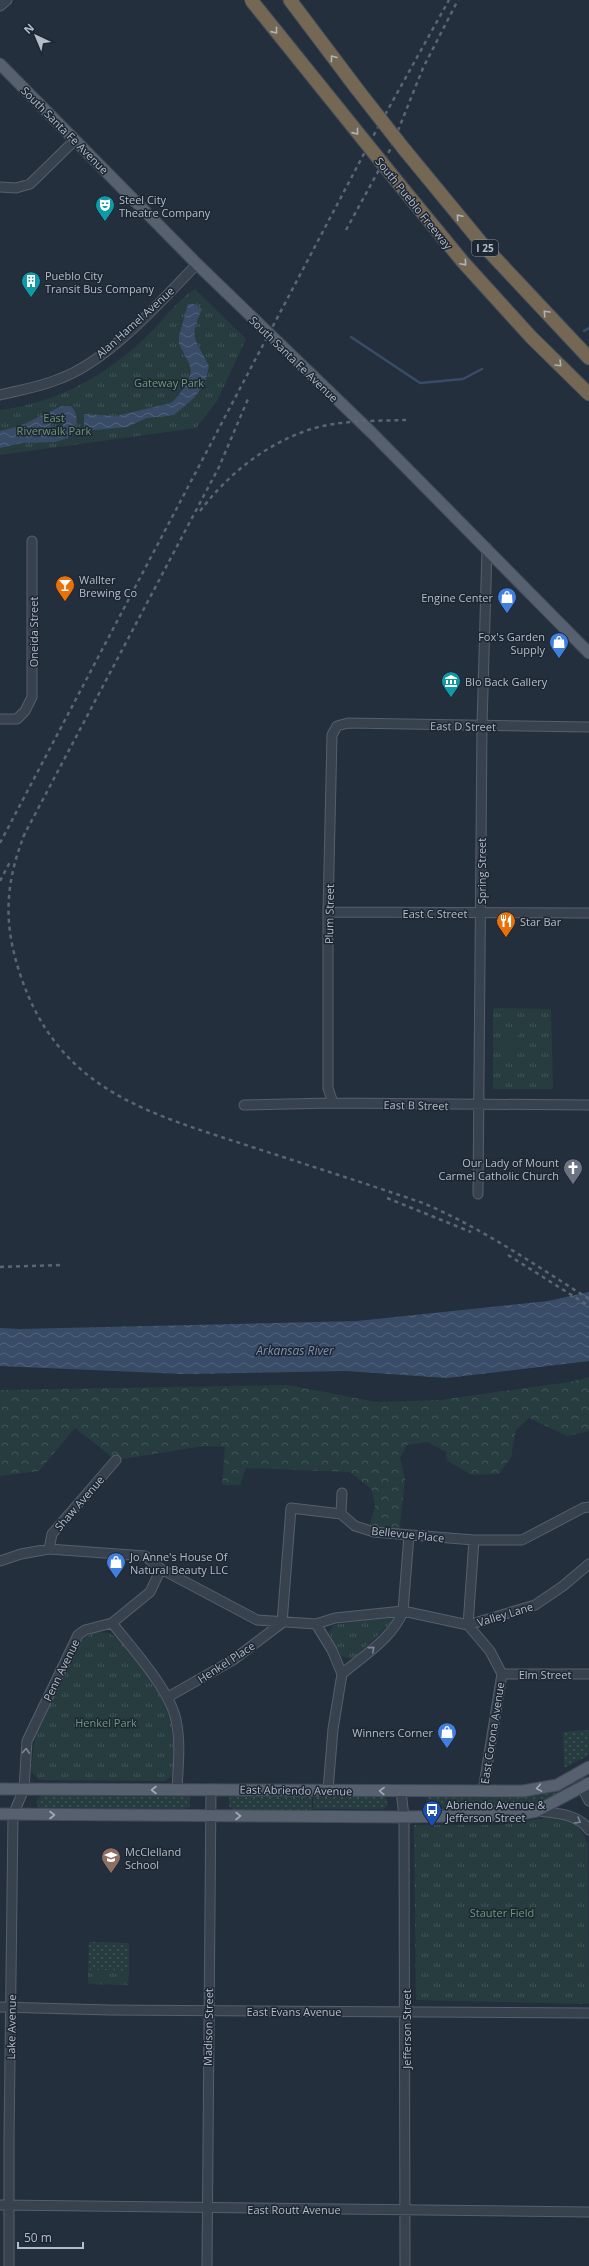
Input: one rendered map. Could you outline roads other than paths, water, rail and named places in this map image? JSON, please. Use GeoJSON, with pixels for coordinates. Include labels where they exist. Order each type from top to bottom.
{"type":"FeatureCollection","features":[{"type":"Feature","properties":{"kind":"highway","name":"South Pueblo Freeway"},"geometry":{"type":"LineString","coordinates":[[251,0],[462,262],[531,337],[589,394]]}},
{"type":"Feature","properties":{"kind":"highway","name":"I 25"},"geometry":{"type":"LineString","coordinates":[[290,0],[404,149],[483,245],[589,358]]}},
{"type":"Feature","properties":{"kind":"main road","name":"South Santa Fe Avenue"},"geometry":{"type":"LineString","coordinates":[[0,64],[197,264],[486,548],[589,653]]}},
{"type":"Feature","properties":{"kind":"main road","name":"East Abriendo Avenue"},"geometry":{"type":"LineString","coordinates":[[0,1789],[523,1791],[557,1785],[576,1776],[589,1767]]}},
{"type":"Feature","properties":{"kind":"main road"},"geometry":{"type":"LineString","coordinates":[[0,1814],[487,1817],[515,1815],[537,1811],[586,1785]]}},
{"type":"Feature","properties":{"kind":"street"},"geometry":{"type":"LineString","coordinates":[[0,6],[7,0]]}},
{"type":"Feature","properties":{"kind":"street"},"geometry":{"type":"LineString","coordinates":[[0,187],[16,188],[30,184],[76,140]]}},
{"type":"Feature","properties":{"kind":"street","name":"Alan Hamel Avenue"},"geometry":{"type":"LineString","coordinates":[[0,395],[60,379],[90,363],[124,336],[197,264]]}},
{"type":"Feature","properties":{"kind":"street","name":"Oneida Street"},"geometry":{"type":"LineString","coordinates":[[0,718],[17,719],[32,697],[32,541]]}},
{"type":"Feature","properties":{"kind":"street","name":"Spring Street"},"geometry":{"type":"LineString","coordinates":[[478,1194],[482,726],[486,548]]}},
{"type":"Feature","properties":{"kind":"street","name":"East D Street"},"geometry":{"type":"LineString","coordinates":[[337,726],[348,723],[589,727]]}},
{"type":"Feature","properties":{"kind":"street","name":"Plum Street"},"geometry":{"type":"LineString","coordinates":[[333,1103],[328,1088],[328,912],[332,735],[337,726]]}},
{"type":"Feature","properties":{"kind":"street","name":"East C Street"},"geometry":{"type":"LineString","coordinates":[[328,912],[589,913]]}},
{"type":"Feature","properties":{"kind":"street","name":"East B Street"},"geometry":{"type":"LineString","coordinates":[[244,1105],[333,1103],[479,1106],[589,1105]]}},
{"type":"Feature","properties":{"kind":"street","name":"Shaw Avenue"},"geometry":{"type":"LineString","coordinates":[[49,1549],[52,1534],[116,1460]]}},
{"type":"Feature","properties":{"kind":"street"},"geometry":{"type":"LineString","coordinates":[[282,1623],[291,1508],[341,1514],[342,1493]]}},
{"type":"Feature","properties":{"kind":"street","name":"Bellevue Place"},"geometry":{"type":"LineString","coordinates":[[341,1514],[355,1526],[374,1532],[474,1540],[522,1540],[589,1507]]}},
{"type":"Feature","properties":{"kind":"street"},"geometry":{"type":"LineString","coordinates":[[342,1674],[391,1632],[398,1623],[403,1611],[410,1535]]}},
{"type":"Feature","properties":{"kind":"street","name":"Valley Lane"},"geometry":{"type":"LineString","coordinates":[[474,1540],[468,1625],[535,1605],[563,1586],[589,1564]]}},
{"type":"Feature","properties":{"kind":"street"},"geometry":{"type":"LineString","coordinates":[[0,1561],[21,1554],[49,1549],[145,1556],[161,1569],[257,1620],[282,1623],[316,1624],[335,1618],[403,1611],[468,1625]]}},
{"type":"Feature","properties":{"kind":"street","name":"Penn Avenue"},"geometry":{"type":"LineString","coordinates":[[24,1789],[27,1741],[78,1635],[84,1630],[112,1623],[150,1592],[161,1569]]}},
{"type":"Feature","properties":{"kind":"street"},"geometry":{"type":"LineString","coordinates":[[112,1623],[168,1698],[176,1718],[179,1744],[177,1790]]}},
{"type":"Feature","properties":{"kind":"street","name":"Henkel Place"},"geometry":{"type":"LineString","coordinates":[[168,1698],[233,1660],[282,1623]]}},
{"type":"Feature","properties":{"kind":"street"},"geometry":{"type":"LineString","coordinates":[[316,1624],[332,1650],[342,1674],[333,1729],[328,1790]]}},
{"type":"Feature","properties":{"kind":"street","name":"East Corona Avenue"},"geometry":{"type":"LineString","coordinates":[[468,1625],[490,1651],[502,1674],[483,1791]]}},
{"type":"Feature","properties":{"kind":"street","name":"Elm Street"},"geometry":{"type":"LineString","coordinates":[[502,1674],[589,1674]]}},
{"type":"Feature","properties":{"kind":"street"},"geometry":{"type":"LineString","coordinates":[[576,1776],[586,1785],[589,1801]]}},
{"type":"Feature","properties":{"kind":"street","name":"Lake Avenue"},"geometry":{"type":"LineString","coordinates":[[9,2266],[5,2205],[11,2007],[13,1815],[24,1789]]}},
{"type":"Feature","properties":{"kind":"street","name":"Madison Street"},"geometry":{"type":"LineString","coordinates":[[207,2266],[208,2011],[212,1816],[211,1789]]}},
{"type":"Feature","properties":{"kind":"street","name":"Jefferson Street"},"geometry":{"type":"LineString","coordinates":[[401,1791],[404,1817],[407,2209],[406,2266]]}},
{"type":"Feature","properties":{"kind":"street"},"geometry":{"type":"LineString","coordinates":[[537,1811],[562,1814],[577,1820],[589,1830]]}},
{"type":"Feature","properties":{"kind":"street","name":"East Evans Avenue"},"geometry":{"type":"LineString","coordinates":[[0,2007],[208,2011],[589,2012]]}},
{"type":"Feature","properties":{"kind":"street","name":"East Routt Avenue"},"geometry":{"type":"LineString","coordinates":[[5,2205],[589,2212]]}},
{"type":"Feature","properties":{"kind":"water"},"geometry":{"type":"Polygon","coordinates":[[[188,304],[194,304],[202,309],[195,327],[195,339],[209,366],[205,383],[194,398],[174,415],[147,418],[127,427],[84,431],[84,414],[116,416],[171,403],[178,396],[188,382],[191,371],[189,363],[179,344],[179,336],[188,304]]]}},
{"type":"Feature","properties":{"kind":"water"},"geometry":{"type":"Polygon","coordinates":[[[62,406],[71,406],[77,419],[75,427],[68,438],[55,442],[22,443],[0,448],[0,431],[20,426],[62,406]],[[58,419],[50,425],[52,430],[58,431],[62,427],[64,420],[58,419]]]}},
{"type":"Feature","properties":{"kind":"water","name":"Arkansas River"},"geometry":{"type":"Polygon","coordinates":[[[589,1292],[589,1361],[447,1378],[346,1371],[183,1374],[0,1366],[0,1328],[19,1329],[357,1321],[548,1301],[589,1292]]]}},
{"type":"Feature","properties":{"kind":"waterway"},"geometry":{"type":"LineString","coordinates":[[584,331],[589,328]]}},
{"type":"Feature","properties":{"kind":"waterway"},"geometry":{"type":"LineString","coordinates":[[351,337],[420,383],[463,379],[482,369]]}},
{"type":"Feature","properties":{"kind":"railway"},"geometry":{"type":"LineString","coordinates":[[0,843],[377,129],[449,0]]}},
{"type":"Feature","properties":{"kind":"railway"},"geometry":{"type":"LineString","coordinates":[[346,230],[391,148],[423,68],[458,0]]}},
{"type":"Feature","properties":{"kind":"railway"},"geometry":{"type":"LineString","coordinates":[[23,837],[219,467],[248,399]]}},
{"type":"Feature","properties":{"kind":"railway"},"geometry":{"type":"LineString","coordinates":[[200,511],[211,497],[236,472],[264,452],[294,435],[311,429],[334,424],[406,420]]}},
{"type":"Feature","properties":{"kind":"railway"},"geometry":{"type":"LineString","coordinates":[[25,833],[18,851],[10,886],[9,920],[15,955],[20,974],[37,1014],[58,1046],[84,1072],[112,1092],[144,1109],[179,1123],[423,1203],[487,1235],[589,1299]]}},
{"type":"Feature","properties":{"kind":"railway"},"geometry":{"type":"LineString","coordinates":[[0,881],[11,860]]}},
{"type":"Feature","properties":{"kind":"railway"},"geometry":{"type":"LineString","coordinates":[[387,1198],[471,1232]]}},
{"type":"Feature","properties":{"kind":"railway"},"geometry":{"type":"LineString","coordinates":[[508,1255],[589,1306]]}},
{"type":"Feature","properties":{"kind":"railway"},"geometry":{"type":"LineString","coordinates":[[0,1267],[60,1265]]}},
{"type":"Feature","properties":{"kind":"place","name":"Steel City Theatre Company"},"geometry":{"type":"Point","coordinates":[105,222]}},
{"type":"Feature","properties":{"kind":"place","name":"Pueblo City Transit Bus Company"},"geometry":{"type":"Point","coordinates":[31,298]}},
{"type":"Feature","properties":{"kind":"place","name":"Wallter Brewing Co"},"geometry":{"type":"Point","coordinates":[65,602]}},
{"type":"Feature","properties":{"kind":"place","name":"Engine Center"},"geometry":{"type":"Point","coordinates":[507,614]}},
{"type":"Feature","properties":{"kind":"place","name":"Fox's Garden Supply"},"geometry":{"type":"Point","coordinates":[559,659]}},
{"type":"Feature","properties":{"kind":"place","name":"Blo Back Gallery"},"geometry":{"type":"Point","coordinates":[451,698]}},
{"type":"Feature","properties":{"kind":"place","name":"Star Bar"},"geometry":{"type":"Point","coordinates":[506,938]}},
{"type":"Feature","properties":{"kind":"place","name":"Our Lady of Mount Carmel Catholic Church"},"geometry":{"type":"Point","coordinates":[573,1185]}},
{"type":"Feature","properties":{"kind":"place","name":"Jo Anne's House Of Natural Beauty LLC"},"geometry":{"type":"Point","coordinates":[116,1579]}},
{"type":"Feature","properties":{"kind":"place","name":"Winners Corner"},"geometry":{"type":"Point","coordinates":[447,1749]}},
{"type":"Feature","properties":{"kind":"place","name":"Abriendo Avenue & Jefferson Street"},"geometry":{"type":"Point","coordinates":[432,1827]}},
{"type":"Feature","properties":{"kind":"place","name":"McClelland School"},"geometry":{"type":"Point","coordinates":[111,1874]}},
{"type":"Feature","properties":{"kind":"park label","name":"Gateway Park"},"geometry":{"type":"Point","coordinates":[169,382]}},
{"type":"Feature","properties":{"kind":"park label","name":"East Riverwalk Park"},"geometry":{"type":"Point","coordinates":[54,423]}},
{"type":"Feature","properties":{"kind":"park label","name":"Henkel Park"},"geometry":{"type":"Point","coordinates":[106,1722]}},
{"type":"Feature","properties":{"kind":"park label","name":"Stauter Field"},"geometry":{"type":"Point","coordinates":[502,1912]}}]}
